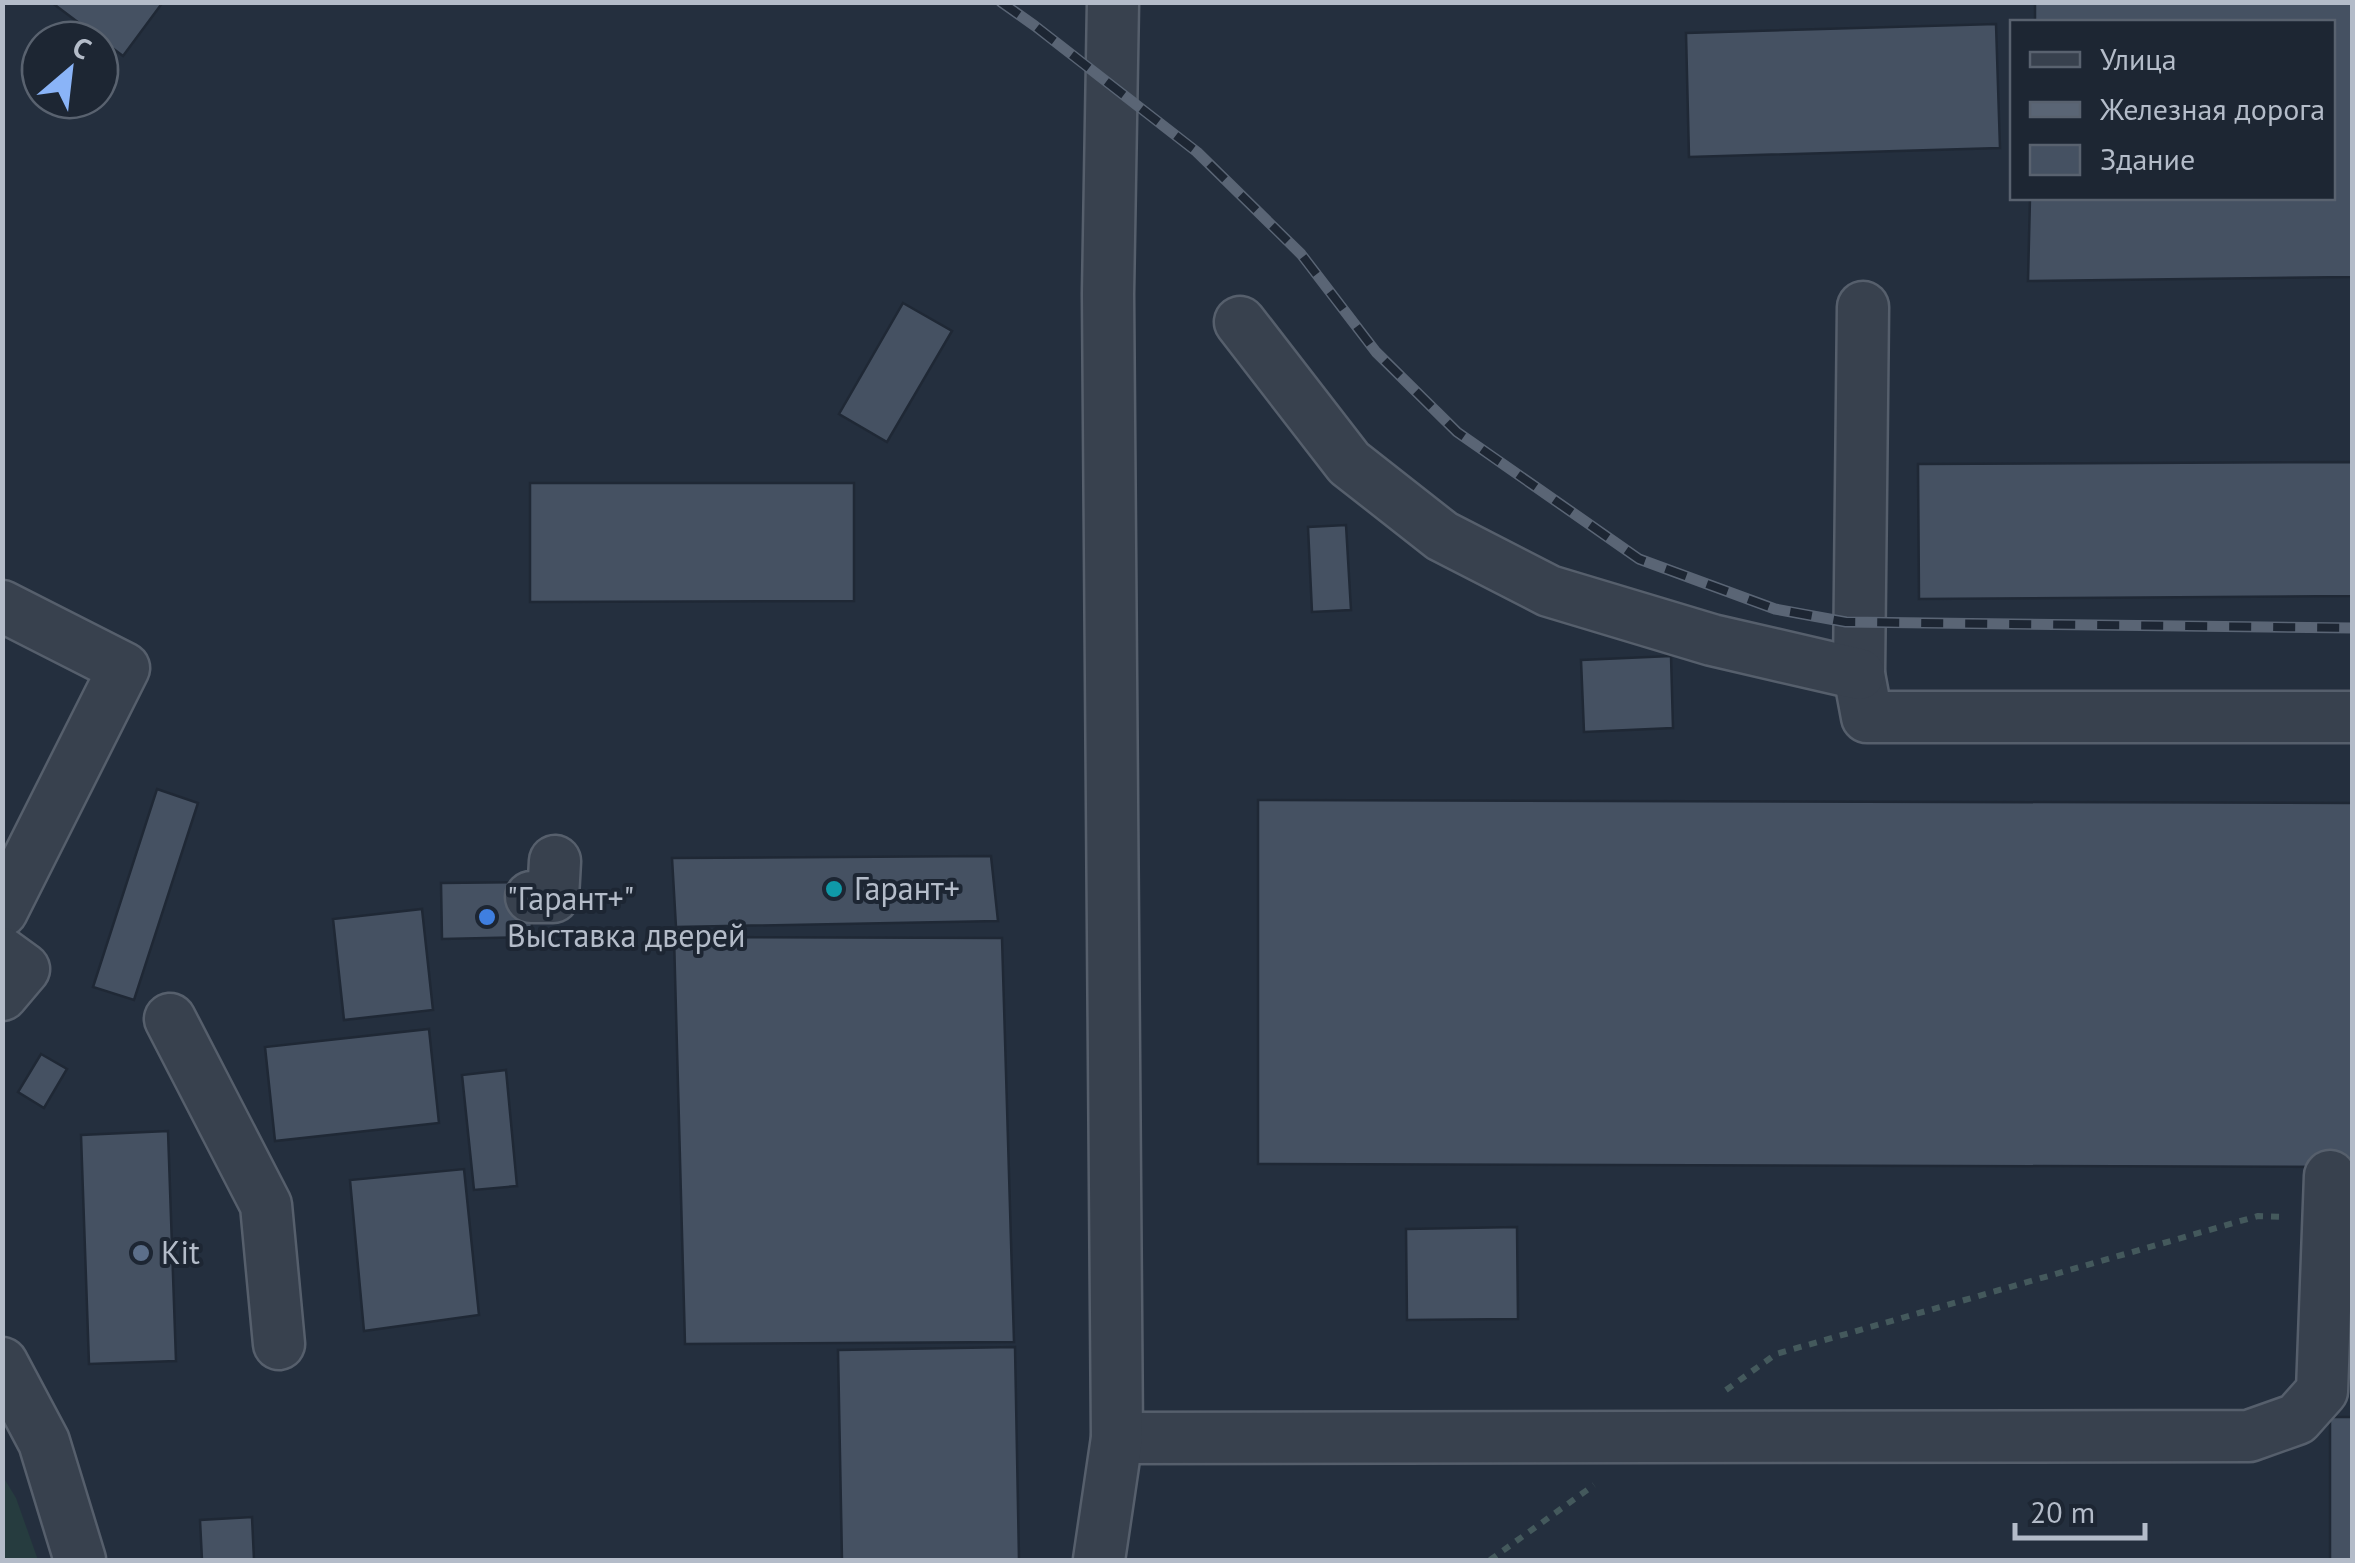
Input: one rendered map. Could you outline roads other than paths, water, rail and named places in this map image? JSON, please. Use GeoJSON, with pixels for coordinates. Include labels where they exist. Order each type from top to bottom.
{"type":"FeatureCollection","features":[{"type":"Feature","properties":{"kind":"street"},"geometry":{"type":"LineString","coordinates":[[1099,1560],[1117,1438],[1108,294],[1113,2]]}},
{"type":"Feature","properties":{"kind":"street"},"geometry":{"type":"LineString","coordinates":[[1863,307],[1859,674],[1866,717],[2352,717]]}},
{"type":"Feature","properties":{"kind":"street"},"geometry":{"type":"LineString","coordinates":[[1240,322],[1349,463],[1442,536],[1549,591],[1712,640],[1859,674]]}},
{"type":"Feature","properties":{"kind":"street"},"geometry":{"type":"LineString","coordinates":[[2,606],[124,668],[2,911]]}},
{"type":"Feature","properties":{"kind":"street"},"geometry":{"type":"LineString","coordinates":[[2,953],[24,968],[2,995]]}},
{"type":"Feature","properties":{"kind":"street"},"geometry":{"type":"LineString","coordinates":[[170,1019],[266,1205],[279,1344]]}},
{"type":"Feature","properties":{"kind":"street"},"geometry":{"type":"LineString","coordinates":[[1117,1438],[2248,1436],[2297,1419],[2322,1391],[2337,1203]]}},
{"type":"Feature","properties":{"kind":"street"},"geometry":{"type":"LineString","coordinates":[[2,1363],[44,1442],[80,1560]]}},
{"type":"Feature","properties":{"kind":"railway"},"geometry":{"type":"LineString","coordinates":[[1001,2],[1197,152],[1301,254],[1376,352],[1457,432],[1639,559],[1775,609],[1846,622],[2352,628]]}},
{"type":"Feature","properties":{"kind":"place","name":"Гарант+"},"geometry":{"type":"Point","coordinates":[834,889]}},
{"type":"Feature","properties":{"kind":"place","name":"\"Гарант+\" Выставка дверей"},"geometry":{"type":"Point","coordinates":[487,917]}},
{"type":"Feature","properties":{"kind":"place","name":"Kit"},"geometry":{"type":"Point","coordinates":[141,1253]}}]}
